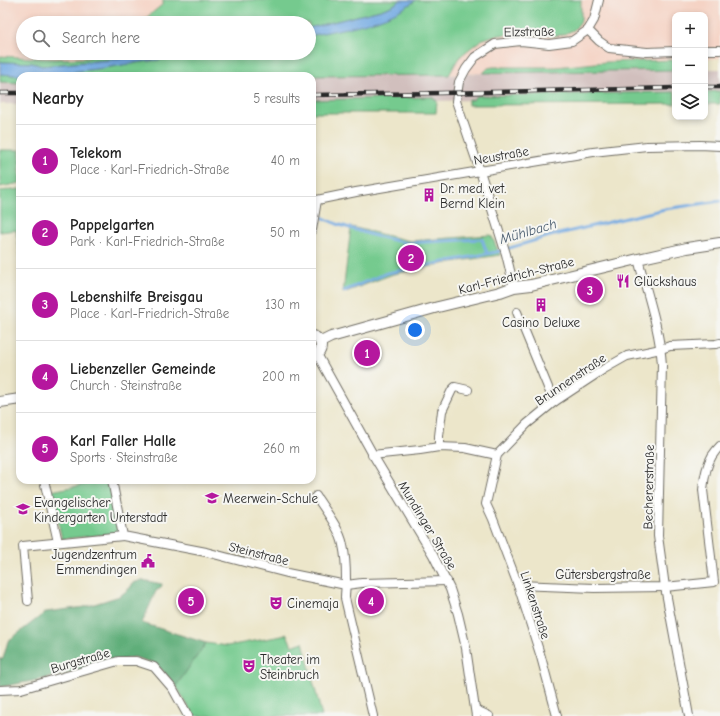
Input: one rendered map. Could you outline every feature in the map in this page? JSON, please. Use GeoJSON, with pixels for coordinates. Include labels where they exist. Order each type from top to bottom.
{"type":"FeatureCollection","features":[{"type":"Feature","properties":{"kind":"street"},"geometry":{"type":"LineString","coordinates":[[599,0],[594,20],[588,30],[599,41],[609,48],[647,52],[672,51]]}},
{"type":"Feature","properties":{"kind":"street","name":"Elzstraße"},"geometry":{"type":"LineString","coordinates":[[514,287],[506,254],[456,101],[459,82],[475,56],[495,44],[521,41],[549,44],[572,41],[588,30]]}},
{"type":"Feature","properties":{"kind":"street"},"geometry":{"type":"LineString","coordinates":[[708,50],[720,50]]}},
{"type":"Feature","properties":{"kind":"street","name":"Neustraße"},"geometry":{"type":"LineString","coordinates":[[316,201],[593,152],[646,146],[720,146]]}},
{"type":"Feature","properties":{"kind":"street","name":"Karl-Friedrich-Straße"},"geometry":{"type":"LineString","coordinates":[[316,353],[321,349],[316,339],[331,337],[514,287],[531,285],[688,248],[720,243]]}},
{"type":"Feature","properties":{"kind":"street","name":"Bechererstraße"},"geometry":{"type":"LineString","coordinates":[[638,259],[661,349],[662,365],[658,536],[665,587],[689,716]]}},
{"type":"Feature","properties":{"kind":"street"},"geometry":{"type":"LineString","coordinates":[[517,312],[554,402]]}},
{"type":"Feature","properties":{"kind":"street","name":"Brunnenstraße"},"geometry":{"type":"LineString","coordinates":[[497,455],[527,424],[554,402],[604,369],[627,356],[670,346],[720,343]]}},
{"type":"Feature","properties":{"kind":"street","name":"Mundinger Straße"},"geometry":{"type":"LineString","coordinates":[[316,358],[447,581],[458,614],[466,648],[476,713],[488,716]]}},
{"type":"Feature","properties":{"kind":"street"},"geometry":{"type":"LineString","coordinates":[[439,447],[441,418],[444,404],[455,386],[468,390]]}},
{"type":"Feature","properties":{"kind":"street"},"geometry":{"type":"LineString","coordinates":[[0,402],[16,400]]}},
{"type":"Feature","properties":{"kind":"street","name":"Gütersbergstraße"},"geometry":{"type":"LineString","coordinates":[[518,585],[594,588],[665,587],[714,582],[703,490],[704,476],[712,456],[720,446]]}},
{"type":"Feature","properties":{"kind":"street"},"geometry":{"type":"LineString","coordinates":[[372,455],[439,447],[464,448],[497,455]]}},
{"type":"Feature","properties":{"kind":"street","name":"Linkenstraße"},"geometry":{"type":"LineString","coordinates":[[497,455],[486,504],[518,585],[541,657],[557,716]]}},
{"type":"Feature","properties":{"kind":"street"},"geometry":{"type":"LineString","coordinates":[[45,484],[58,542]]}},
{"type":"Feature","properties":{"kind":"street"},"geometry":{"type":"LineString","coordinates":[[113,484],[123,536]]}},
{"type":"Feature","properties":{"kind":"street"},"geometry":{"type":"LineString","coordinates":[[316,496],[341,537],[346,578],[345,598],[373,716]]}},
{"type":"Feature","properties":{"kind":"street","name":"Steinstraße"},"geometry":{"type":"LineString","coordinates":[[28,601],[23,546],[123,536],[206,552],[287,573],[346,585],[362,583],[447,581]]}},
{"type":"Feature","properties":{"kind":"street","name":"Burgstraße"},"geometry":{"type":"LineString","coordinates":[[0,690],[21,689],[118,662],[136,662],[154,667],[173,690],[188,716]]}},
{"type":"Feature","properties":{"kind":"shaded area"},"geometry":{"type":"Polygon","coordinates":[[[0,0],[163,0],[163,4],[148,16],[16,16],[16,57],[0,56],[0,0]]]}},
{"type":"Feature","properties":{"kind":"shaded area"},"geometry":{"type":"Polygon","coordinates":[[[581,0],[720,0],[720,58],[708,59],[708,12],[672,12],[672,60],[606,62],[556,67],[493,67],[488,68],[483,73],[449,75],[458,59],[481,40],[493,36],[522,33],[552,36],[562,35],[581,21],[581,0]]]}},
{"type":"Feature","properties":{"kind":"shaded area"},"geometry":{"type":"Polygon","coordinates":[[[708,69],[720,69],[720,91],[708,92],[708,69]]]}},
{"type":"Feature","properties":{"kind":"shaded area"},"geometry":{"type":"Polygon","coordinates":[[[672,70],[672,92],[477,96],[473,100],[437,101],[432,97],[316,100],[316,76],[449,75],[483,73],[672,70]]]}},
{"type":"Feature","properties":{"kind":"shaded area"},"geometry":{"type":"Polygon","coordinates":[[[0,82],[16,83],[16,104],[0,104],[0,82]]]}},
{"type":"Feature","properties":{"kind":"green space"},"geometry":{"type":"Polygon","coordinates":[[[163,0],[401,0],[392,6],[381,10],[316,26],[316,16],[148,16],[163,4],[163,0]]]}},
{"type":"Feature","properties":{"kind":"green space"},"geometry":{"type":"Polygon","coordinates":[[[416,0],[581,0],[581,21],[574,30],[562,35],[552,36],[522,33],[493,36],[481,40],[458,59],[449,75],[316,76],[316,72],[72,72],[157,60],[316,60],[316,34],[377,20],[416,0]]]}},
{"type":"Feature","properties":{"kind":"green space"},"geometry":{"type":"Polygon","coordinates":[[[0,56],[16,57],[16,60],[107,60],[42,66],[32,63],[0,62],[0,56]]]}},
{"type":"Feature","properties":{"kind":"green space"},"geometry":{"type":"Polygon","coordinates":[[[672,60],[672,70],[483,73],[488,68],[493,67],[556,67],[606,62],[672,60]]]}},
{"type":"Feature","properties":{"kind":"green space"},"geometry":{"type":"Polygon","coordinates":[[[0,74],[16,75],[16,83],[0,82],[0,74]]]}},
{"type":"Feature","properties":{"kind":"green space"},"geometry":{"type":"Polygon","coordinates":[[[720,91],[720,104],[708,104],[708,92],[720,91]]]}},
{"type":"Feature","properties":{"kind":"green space"},"geometry":{"type":"Polygon","coordinates":[[[672,92],[672,104],[468,105],[468,100],[473,100],[476,96],[672,92]]]}},
{"type":"Feature","properties":{"kind":"green space"},"geometry":{"type":"Polygon","coordinates":[[[432,97],[437,101],[436,113],[316,113],[316,100],[432,97]]]}},
{"type":"Feature","properties":{"kind":"green space"},"geometry":{"type":"Polygon","coordinates":[[[0,150],[16,150],[16,184],[0,187],[0,150]]]}},
{"type":"Feature","properties":{"kind":"green space"},"geometry":{"type":"Polygon","coordinates":[[[16,189],[16,230],[0,232],[0,191],[16,189]]]}},
{"type":"Feature","properties":{"kind":"green space"},"geometry":{"type":"Polygon","coordinates":[[[351,227],[410,241],[491,235],[500,255],[452,262],[393,274],[343,293],[351,227]]]}},
{"type":"Feature","properties":{"kind":"green space"},"geometry":{"type":"Polygon","coordinates":[[[88,484],[110,484],[119,533],[62,539],[51,491],[88,484]]]}},
{"type":"Feature","properties":{"kind":"green space"},"geometry":{"type":"Polygon","coordinates":[[[142,580],[162,584],[161,588],[156,591],[142,623],[206,643],[176,686],[161,669],[153,663],[134,657],[43,679],[0,687],[0,659],[3,659],[8,641],[46,612],[85,607],[120,596],[130,588],[133,583],[142,580]]]}},
{"type":"Feature","properties":{"kind":"green space","name":"Theater im Steinbruch"},"geometry":{"type":"Polygon","coordinates":[[[287,634],[292,646],[303,642],[322,716],[194,716],[176,686],[206,643],[227,646],[287,634]]]}},
{"type":"Feature","properties":{"kind":"water"},"geometry":{"type":"Polygon","coordinates":[[[401,0],[416,0],[392,14],[364,24],[316,34],[316,26],[392,6],[401,0]]]}},
{"type":"Feature","properties":{"kind":"water"},"geometry":{"type":"Polygon","coordinates":[[[107,60],[157,60],[72,72],[16,72],[16,75],[0,74],[0,62],[32,63],[42,66],[107,60]]]}},
{"type":"Feature","properties":{"kind":"waterway","name":"Mühlbach"},"geometry":{"type":"LineString","coordinates":[[344,291],[387,273],[496,252],[550,236],[665,209],[720,201]]}},
{"type":"Feature","properties":{"kind":"waterway"},"geometry":{"type":"LineString","coordinates":[[316,214],[337,224],[372,235],[406,243],[482,239],[487,253]]}},
{"type":"Feature","properties":{"kind":"railway"},"geometry":{"type":"LineString","coordinates":[[708,87],[720,87]]}},
{"type":"Feature","properties":{"kind":"railway"},"geometry":{"type":"LineString","coordinates":[[316,95],[672,88]]}},
{"type":"Feature","properties":{"kind":"railway"},"geometry":{"type":"LineString","coordinates":[[0,93],[16,93]]}},
{"type":"Feature","properties":{"kind":"place","name":"Dr. med. vet. Bernd Klein"},"geometry":{"type":"Point","coordinates":[429,195]}},
{"type":"Feature","properties":{"kind":"place","name":"Pappelgarten"},"geometry":{"type":"Point","coordinates":[411,258]}},
{"type":"Feature","properties":{"kind":"place","name":"Glückshaus"},"geometry":{"type":"Point","coordinates":[623,281]}},
{"type":"Feature","properties":{"kind":"place","name":"Lebenshilfe Breisgau"},"geometry":{"type":"Point","coordinates":[590,290]}},
{"type":"Feature","properties":{"kind":"place","name":"Casino Deluxe"},"geometry":{"type":"Point","coordinates":[541,305]}},
{"type":"Feature","properties":{"kind":"place","name":"Telekom"},"geometry":{"type":"Point","coordinates":[367,353]}},
{"type":"Feature","properties":{"kind":"place","name":"Meerwein-Schule"},"geometry":{"type":"Point","coordinates":[212,498]}},
{"type":"Feature","properties":{"kind":"place","name":"Evangelischer Kindergarten Unterstadt"},"geometry":{"type":"Point","coordinates":[23,509]}},
{"type":"Feature","properties":{"kind":"place","name":"Jugendzentrum Emmendingen"},"geometry":{"type":"Point","coordinates":[148,561]}},
{"type":"Feature","properties":{"kind":"place","name":"Karl Faller Halle"},"geometry":{"type":"Point","coordinates":[191,601]}},
{"type":"Feature","properties":{"kind":"place","name":"Liebenzeller Gemeinde"},"geometry":{"type":"Point","coordinates":[371,601]}},
{"type":"Feature","properties":{"kind":"place","name":"Cinemaja"},"geometry":{"type":"Point","coordinates":[276,603]}},
{"type":"Feature","properties":{"kind":"place","name":"Theater im Steinbruch"},"geometry":{"type":"Point","coordinates":[249,666]}}]}
